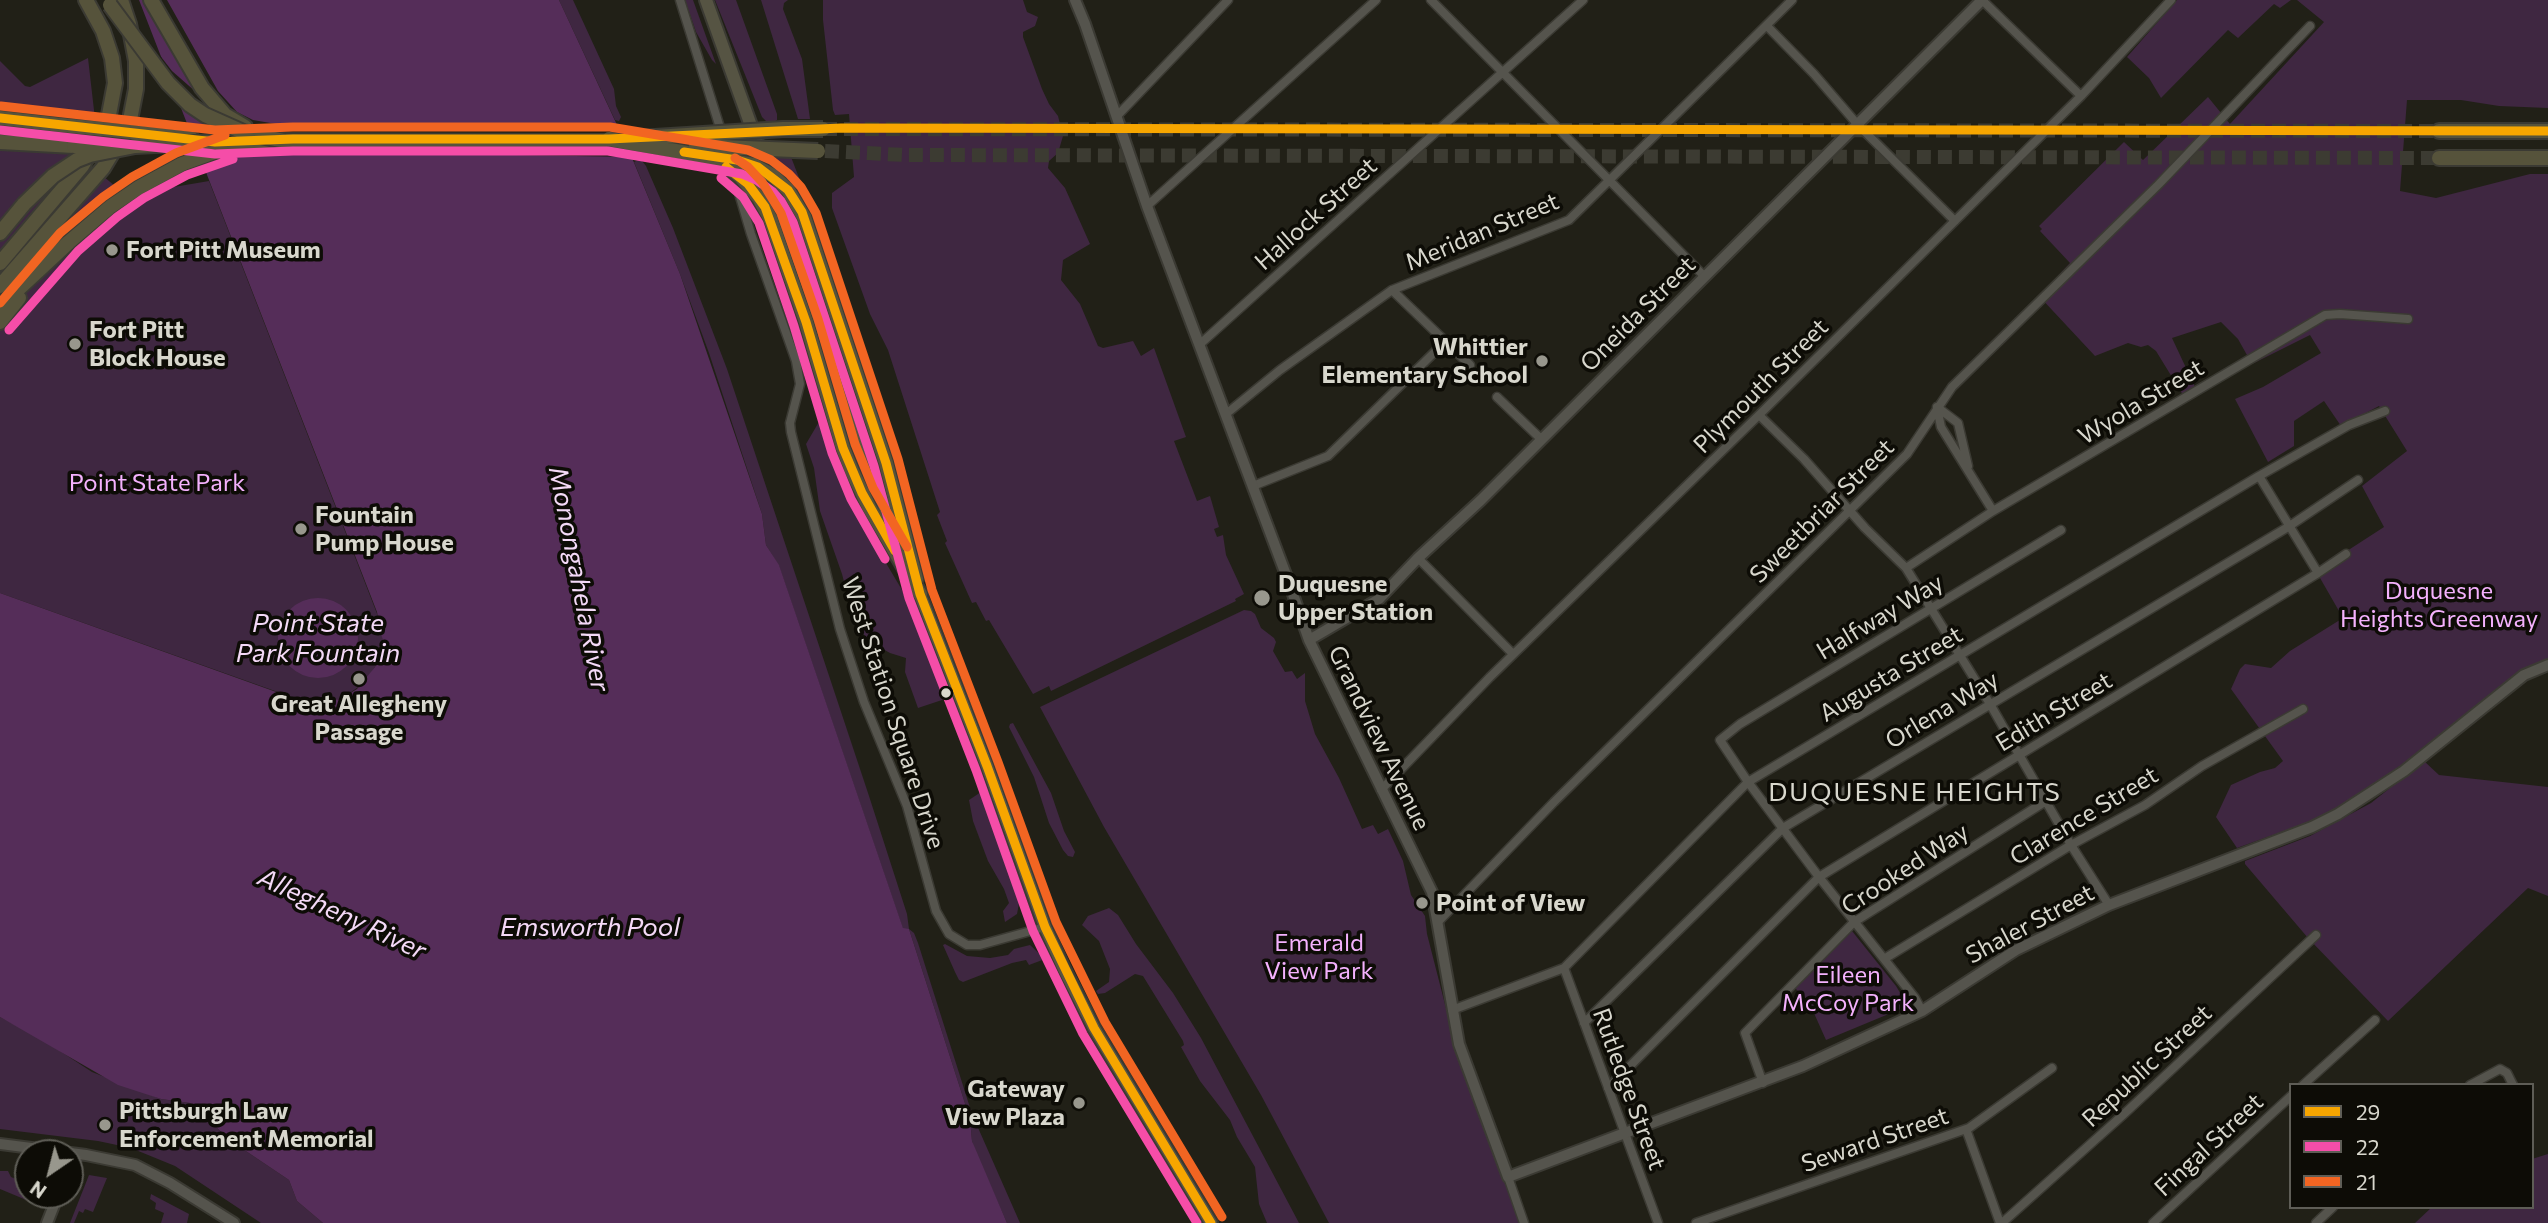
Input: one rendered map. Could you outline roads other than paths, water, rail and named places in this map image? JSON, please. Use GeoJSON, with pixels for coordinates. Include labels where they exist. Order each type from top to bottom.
{"type":"FeatureCollection","features":[{"type":"Feature","properties":{"kind":"highway"},"geometry":{"type":"LineString","coordinates":[[77,0],[103,31]]}},
{"type":"Feature","properties":{"kind":"highway"},"geometry":{"type":"LineString","coordinates":[[0,263],[71,180],[103,132],[112,108],[115,82],[112,58],[103,31],[86,0]]}},
{"type":"Feature","properties":{"kind":"highway"},"geometry":{"type":"LineString","coordinates":[[151,0],[196,79],[225,115],[250,130],[289,140]]}},
{"type":"Feature","properties":{"kind":"highway"},"geometry":{"type":"LineString","coordinates":[[111,1],[168,83],[190,105],[205,115],[243,132],[289,140]]}},
{"type":"Feature","properties":{"kind":"highway"},"geometry":{"type":"LineString","coordinates":[[0,321],[5,299],[103,168],[128,125],[135,103],[137,75],[131,34],[111,1]]}},
{"type":"Feature","properties":{"kind":"highway"},"geometry":{"type":"LineString","coordinates":[[0,118],[215,142]]}},
{"type":"Feature","properties":{"kind":"highway"},"geometry":{"type":"LineString","coordinates":[[606,141],[783,129],[823,129]]}},
{"type":"Feature","properties":{"kind":"highway"},"geometry":{"type":"LineString","coordinates":[[2439,131],[2548,131]]}},
{"type":"Feature","properties":{"kind":"highway"},"geometry":{"type":"LineString","coordinates":[[0,142],[74,146],[231,146],[289,140]]}},
{"type":"Feature","properties":{"kind":"highway"},"geometry":{"type":"LineString","coordinates":[[0,233],[24,204],[53,176],[77,160],[135,146],[289,140],[606,141],[821,151]]}},
{"type":"Feature","properties":{"kind":"highway"},"geometry":{"type":"LineString","coordinates":[[606,141],[737,160],[758,167],[788,190],[802,212],[841,323],[889,475],[920,594]]}},
{"type":"Feature","properties":{"kind":"highway"},"geometry":{"type":"LineString","coordinates":[[606,141],[726,167],[740,176],[759,198],[770,218],[806,322],[843,447],[869,507],[920,594]]}},
{"type":"Feature","properties":{"kind":"highway"},"geometry":{"type":"LineString","coordinates":[[5,299],[117,202],[182,164],[231,146]]}},
{"type":"Feature","properties":{"kind":"highway"},"geometry":{"type":"LineString","coordinates":[[2439,158],[2548,159]]}},
{"type":"Feature","properties":{"kind":"main road"},"geometry":{"type":"LineString","coordinates":[[706,0],[803,272],[868,466],[987,766],[1045,927],[1094,1028],[1211,1223]]}},
{"type":"Feature","properties":{"kind":"street","name":"West Station Square Drive"},"geometry":{"type":"LineString","coordinates":[[680,0],[708,85],[751,234],[796,361],[800,384],[790,423],[791,432],[840,629],[864,702],[907,806],[936,911],[949,934],[967,945],[980,945],[1045,927]]}},
{"type":"Feature","properties":{"kind":"street","name":"Grandview Avenue"},"geometry":{"type":"LineString","coordinates":[[1075,0],[1147,206],[1308,640],[1432,892],[1459,1044],[1524,1223]]}},
{"type":"Feature","properties":{"kind":"street"},"geometry":{"type":"LineString","coordinates":[[1117,116],[1228,0]]}},
{"type":"Feature","properties":{"kind":"street"},"geometry":{"type":"LineString","coordinates":[[1147,206],[1376,0]]}},
{"type":"Feature","properties":{"kind":"street"},"geometry":{"type":"LineString","coordinates":[[1431,0],[1705,277]]}},
{"type":"Feature","properties":{"kind":"street","name":"Hallock Street"},"geometry":{"type":"LineString","coordinates":[[1199,345],[1583,0]]}},
{"type":"Feature","properties":{"kind":"street","name":"Meridan Street"},"geometry":{"type":"LineString","coordinates":[[1226,414],[1280,370],[1392,290],[1569,220],[1792,0]]}},
{"type":"Feature","properties":{"kind":"street"},"geometry":{"type":"LineString","coordinates":[[1982,0],[2081,96]]}},
{"type":"Feature","properties":{"kind":"street","name":"Oneida Street"},"geometry":{"type":"LineString","coordinates":[[1308,640],[1378,599],[1481,500],[1982,0]]}},
{"type":"Feature","properties":{"kind":"street","name":"Plymouth Street"},"geometry":{"type":"LineString","coordinates":[[1381,790],[1513,654],[2081,96],[2168,4]]}},
{"type":"Feature","properties":{"kind":"street"},"geometry":{"type":"LineString","coordinates":[[1766,26],[1814,74],[1858,125],[1955,220]]}},
{"type":"Feature","properties":{"kind":"street","name":"Sweetbriar Street"},"geometry":{"type":"LineString","coordinates":[[1437,923],[1554,802],[1907,454],[1952,387],[2159,184],[2310,26]]}},
{"type":"Feature","properties":{"kind":"street"},"geometry":{"type":"LineString","coordinates":[[1392,290],[1470,365]]}},
{"type":"Feature","properties":{"kind":"street","name":"Wyola Street"},"geometry":{"type":"LineString","coordinates":[[1906,568],[1993,511],[2325,315],[2408,319]]}},
{"type":"Feature","properties":{"kind":"street"},"geometry":{"type":"LineString","coordinates":[[1253,486],[1328,456],[1445,341]]}},
{"type":"Feature","properties":{"kind":"street"},"geometry":{"type":"LineString","coordinates":[[1497,397],[1541,439]]}},
{"type":"Feature","properties":{"kind":"street"},"geometry":{"type":"LineString","coordinates":[[1937,407],[1941,427],[1993,511]]}},
{"type":"Feature","properties":{"kind":"street"},"geometry":{"type":"LineString","coordinates":[[1937,407],[1958,423],[1970,473]]}},
{"type":"Feature","properties":{"kind":"street","name":"Augusta Street"},"geometry":{"type":"LineString","coordinates":[[1452,1010],[1564,968],[1748,782],[2259,475],[2348,425],[2385,411]]}},
{"type":"Feature","properties":{"kind":"street"},"geometry":{"type":"LineString","coordinates":[[1759,415],[1906,568],[2109,905]]}},
{"type":"Feature","properties":{"kind":"street"},"geometry":{"type":"LineString","coordinates":[[2259,475],[2318,573]]}},
{"type":"Feature","properties":{"kind":"street","name":"Orlena Way"},"geometry":{"type":"LineString","coordinates":[[1584,1023],[1783,828],[2288,527],[2358,480]]}},
{"type":"Feature","properties":{"kind":"street","name":"Halfway Way"},"geometry":{"type":"LineString","coordinates":[[1748,782],[1720,740],[1740,724],[2061,530]]}},
{"type":"Feature","properties":{"kind":"street","name":"Edith Street"},"geometry":{"type":"LineString","coordinates":[[1608,1088],[1819,877],[2346,554]]}},
{"type":"Feature","properties":{"kind":"street"},"geometry":{"type":"LineString","coordinates":[[1418,558],[1513,654]]}},
{"type":"Feature","properties":{"kind":"street","name":"Shaler Street"},"geometry":{"type":"LineString","coordinates":[[1508,1177],[1763,1083],[1922,1011],[2016,950],[2109,905],[2312,827],[2338,814],[2404,771],[2524,675],[2548,665]]}},
{"type":"Feature","properties":{"kind":"street","name":"Clarence Street"},"geometry":{"type":"LineString","coordinates":[[1884,959],[2071,845],[2145,805],[2202,765],[2303,709]]}},
{"type":"Feature","properties":{"kind":"street"},"geometry":{"type":"LineString","coordinates":[[1748,782],[1915,998],[1922,1011]]}},
{"type":"Feature","properties":{"kind":"street","name":"Crooked Way"},"geometry":{"type":"LineString","coordinates":[[1763,1083],[1745,1033],[1854,922],[2046,802]]}},
{"type":"Feature","properties":{"kind":"street","name":"Republic Street"},"geometry":{"type":"LineString","coordinates":[[2001,1223],[2124,1114],[2316,935]]}},
{"type":"Feature","properties":{"kind":"street","name":"Rutledge Street"},"geometry":{"type":"LineString","coordinates":[[1564,968],[1658,1223]]}},
{"type":"Feature","properties":{"kind":"street"},"geometry":{"type":"LineString","coordinates":[[2305,1083],[2375,1020]]}},
{"type":"Feature","properties":{"kind":"street","name":"Seward Street"},"geometry":{"type":"LineString","coordinates":[[1696,1223],[1966,1129],[2052,1068]]}},
{"type":"Feature","properties":{"kind":"street"},"geometry":{"type":"LineString","coordinates":[[2474,1083],[2500,1069],[2507,1073],[2513,1083]]}},
{"type":"Feature","properties":{"kind":"street","name":"Fingal Street"},"geometry":{"type":"LineString","coordinates":[[2153,1223],[2289,1098]]}},
{"type":"Feature","properties":{"kind":"street"},"geometry":{"type":"LineString","coordinates":[[1966,1129],[2001,1223]]}},
{"type":"Feature","properties":{"kind":"street"},"geometry":{"type":"LineString","coordinates":[[84,1159],[135,1165],[189,1194],[234,1223]]}},
{"type":"Feature","properties":{"kind":"street"},"geometry":{"type":"LineString","coordinates":[[2316,1223],[2331,1209]]}},
{"type":"Feature","properties":{"kind":"water"},"geometry":{"type":"Polygon","coordinates":[[[139,0],[559,0],[630,153],[680,274],[762,514],[766,545],[779,565],[903,928],[909,929],[970,1119],[972,1141],[1007,1223],[323,1223],[297,1201],[289,1180],[231,1141],[190,1103],[161,1099],[118,1085],[0,1017],[0,593],[312,703],[341,699],[357,689],[375,667],[383,642],[377,612],[139,0]]]}},
{"type":"Feature","properties":{"kind":"water","name":"Point State Park Fountain"},"geometry":{"type":"Polygon","coordinates":[[[310,598],[326,598],[347,609],[358,630],[358,646],[347,667],[326,678],[310,678],[296,672],[284,660],[278,646],[278,630],[284,616],[296,604],[310,598]]]}},
{"type":"Feature","properties":{"kind":"tunnel"},"geometry":{"type":"LineString","coordinates":[[823,129],[2439,131]]}},
{"type":"Feature","properties":{"kind":"tunnel"},"geometry":{"type":"LineString","coordinates":[[825,151],[905,155],[2439,158]]}},
{"type":"Feature","properties":{"kind":"place","name":"Fort Pitt Museum"},"geometry":{"type":"Point","coordinates":[112,250]}},
{"type":"Feature","properties":{"kind":"place","name":"Fort Pitt Block House"},"geometry":{"type":"Point","coordinates":[75,344]}},
{"type":"Feature","properties":{"kind":"place","name":"Whittier Elementary School"},"geometry":{"type":"Point","coordinates":[1542,361]}},
{"type":"Feature","properties":{"kind":"place","name":"Fountain Pump House"},"geometry":{"type":"Point","coordinates":[301,529]}},
{"type":"Feature","properties":{"kind":"place","name":"Duquesne Upper Station"},"geometry":{"type":"Point","coordinates":[1262,598]}},
{"type":"Feature","properties":{"kind":"place","name":"Great Allegheny Passage"},"geometry":{"type":"Point","coordinates":[359,679]}},
{"type":"Feature","properties":{"kind":"place","name":"Point of View"},"geometry":{"type":"Point","coordinates":[1422,903]}},
{"type":"Feature","properties":{"kind":"place","name":"Gateway View Plaza"},"geometry":{"type":"Point","coordinates":[1079,1103]}},
{"type":"Feature","properties":{"kind":"place","name":"Pittsburgh Law Enforcement Memorial"},"geometry":{"type":"Point","coordinates":[105,1125]}},
{"type":"Feature","properties":{"kind":"district","name":"DUQUESNE HEIGHTS"},"geometry":{"type":"Point","coordinates":[1915,792]}},
{"type":"Feature","properties":{"kind":"park label","name":"Point State Park"},"geometry":{"type":"Point","coordinates":[157,483]}},
{"type":"Feature","properties":{"kind":"park label","name":"Duquesne Heights Greenway"},"geometry":{"type":"Point","coordinates":[2439,605]}},
{"type":"Feature","properties":{"kind":"park label","name":"Emerald View Park"},"geometry":{"type":"Point","coordinates":[1319,957]}},
{"type":"Feature","properties":{"kind":"park label","name":"Eileen McCoy Park"},"geometry":{"type":"Point","coordinates":[1848,989]}},
{"type":"Feature","properties":{"kind":"water label","name":"Monongahela River"},"geometry":{"type":"Point","coordinates":[579,579]}},
{"type":"Feature","properties":{"kind":"water label","name":"Allegheny River"},"geometry":{"type":"Point","coordinates":[342,914]}},
{"type":"Feature","properties":{"kind":"water label","name":"Emsworth Pool"},"geometry":{"type":"Point","coordinates":[590,927]}}]}
